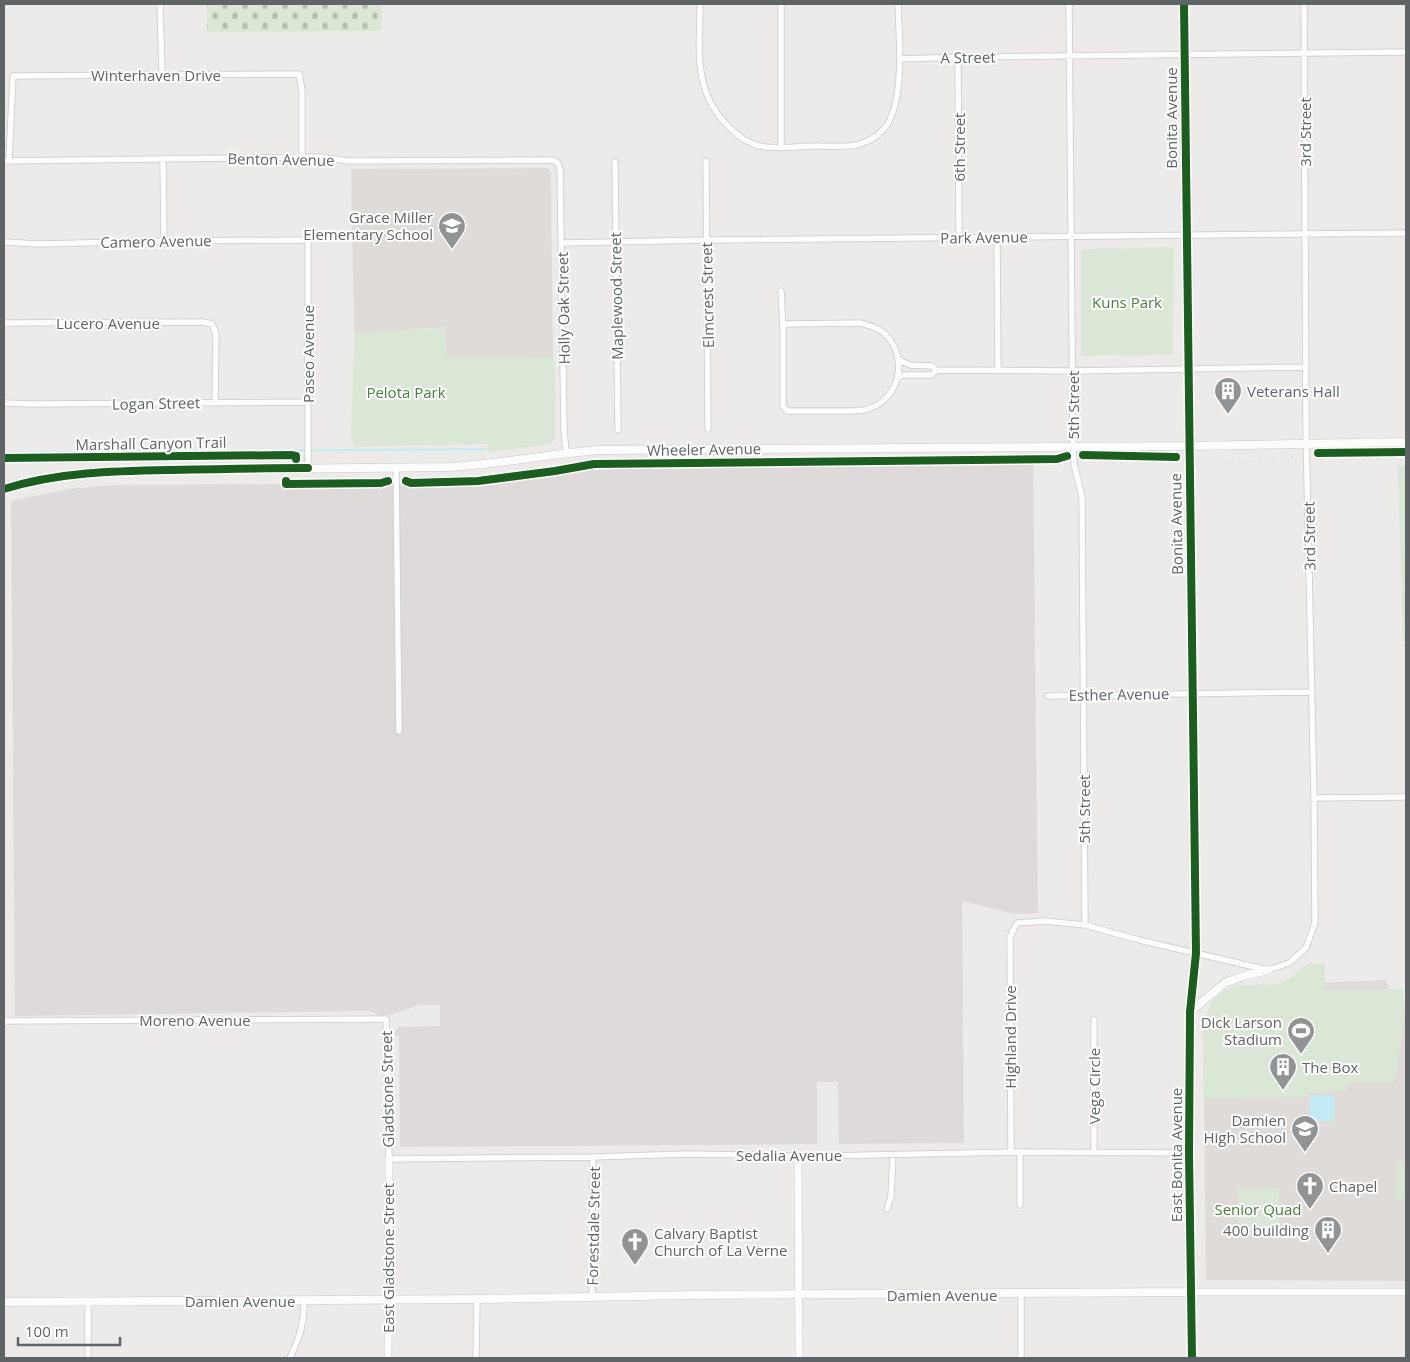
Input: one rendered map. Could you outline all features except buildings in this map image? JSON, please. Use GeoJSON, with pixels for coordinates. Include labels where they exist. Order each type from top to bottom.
{"type":"FeatureCollection","features":[{"type":"Feature","properties":{"kind":"main road","name":"Bonita Avenue"},"geometry":{"type":"LineString","coordinates":[[1184,4],[1188,446],[1196,953]]}},
{"type":"Feature","properties":{"kind":"main road","name":"Wheeler Avenue"},"geometry":{"type":"LineString","coordinates":[[4,489],[38,479],[74,473],[450,467],[491,464],[599,450],[1188,446],[1406,442]]}},
{"type":"Feature","properties":{"kind":"main road","name":"East Bonita Avenue"},"geometry":{"type":"LineString","coordinates":[[1192,1358],[1189,1153],[1190,1012],[1196,953]]}},
{"type":"Feature","properties":{"kind":"main road"},"geometry":{"type":"LineString","coordinates":[[1190,1012],[1225,983],[1268,970]]}},
{"type":"Feature","properties":{"kind":"main road","name":"Damien Avenue"},"geometry":{"type":"LineString","coordinates":[[4,1302],[1190,1292]]}},
{"type":"Feature","properties":{"kind":"street"},"geometry":{"type":"LineString","coordinates":[[160,4],[162,75]]}},
{"type":"Feature","properties":{"kind":"street"},"geometry":{"type":"LineString","coordinates":[[700,4],[700,65],[703,85],[710,104],[722,120],[746,141],[759,146],[781,148],[850,147],[870,140],[884,129],[897,102],[900,60],[898,4]]}},
{"type":"Feature","properties":{"kind":"street"},"geometry":{"type":"LineString","coordinates":[[781,4],[781,148]]}},
{"type":"Feature","properties":{"kind":"street","name":"5th Street"},"geometry":{"type":"LineString","coordinates":[[1069,4],[1073,446],[1074,464],[1082,497],[1085,925]]}},
{"type":"Feature","properties":{"kind":"street","name":"3rd Street"},"geometry":{"type":"LineString","coordinates":[[1268,970],[1289,963],[1306,948],[1315,923],[1306,367],[1304,4]]}},
{"type":"Feature","properties":{"kind":"street","name":"A Street"},"geometry":{"type":"LineString","coordinates":[[900,60],[1406,52]]}},
{"type":"Feature","properties":{"kind":"street","name":"6th Street"},"geometry":{"type":"LineString","coordinates":[[958,58],[959,237]]}},
{"type":"Feature","properties":{"kind":"street","name":"Winterhaven Drive"},"geometry":{"type":"LineString","coordinates":[[6,161],[13,76],[299,74],[302,90],[302,158]]}},
{"type":"Feature","properties":{"kind":"street","name":"Benton Avenue"},"geometry":{"type":"LineString","coordinates":[[6,161],[321,157],[348,161],[552,160],[558,163]]}},
{"type":"Feature","properties":{"kind":"street"},"geometry":{"type":"LineString","coordinates":[[164,159],[164,241]]}},
{"type":"Feature","properties":{"kind":"street","name":"Elmcrest Street"},"geometry":{"type":"LineString","coordinates":[[706,161],[708,429]]}},
{"type":"Feature","properties":{"kind":"street","name":"Maplewood Street"},"geometry":{"type":"LineString","coordinates":[[615,162],[618,430]]}},
{"type":"Feature","properties":{"kind":"street","name":"Holly Oak Street"},"geometry":{"type":"LineString","coordinates":[[558,163],[560,169],[566,453]]}},
{"type":"Feature","properties":{"kind":"street","name":"Park Avenue"},"geometry":{"type":"LineString","coordinates":[[562,243],[1406,232]]}},
{"type":"Feature","properties":{"kind":"street"},"geometry":{"type":"LineString","coordinates":[[997,237],[998,370]]}},
{"type":"Feature","properties":{"kind":"street","name":"Camero Avenue"},"geometry":{"type":"LineString","coordinates":[[4,242],[39,244],[308,240]]}},
{"type":"Feature","properties":{"kind":"street","name":"Paseo Avenue"},"geometry":{"type":"LineString","coordinates":[[308,240],[308,468]]}},
{"type":"Feature","properties":{"kind":"street"},"geometry":{"type":"LineString","coordinates":[[781,291],[783,406],[787,411],[869,409],[883,401],[894,388],[898,378],[899,360],[896,350],[884,333],[872,326],[860,323],[786,324],[782,328]]}},
{"type":"Feature","properties":{"kind":"street","name":"Lucero Avenue"},"geometry":{"type":"LineString","coordinates":[[4,324],[203,322],[212,324],[216,334],[214,402]]}},
{"type":"Feature","properties":{"kind":"street"},"geometry":{"type":"LineString","coordinates":[[899,360],[910,365],[932,366],[936,370]]}},
{"type":"Feature","properties":{"kind":"street"},"geometry":{"type":"LineString","coordinates":[[898,378],[908,375],[932,374],[936,370],[1073,371],[1306,367]]}},
{"type":"Feature","properties":{"kind":"street","name":"Logan Street"},"geometry":{"type":"LineString","coordinates":[[4,403],[308,402]]}},
{"type":"Feature","properties":{"kind":"street"},"geometry":{"type":"LineString","coordinates":[[396,467],[399,731]]}},
{"type":"Feature","properties":{"kind":"street","name":"Esther Avenue"},"geometry":{"type":"LineString","coordinates":[[1048,696],[1311,692]]}},
{"type":"Feature","properties":{"kind":"street"},"geometry":{"type":"LineString","coordinates":[[1314,798],[1406,797]]}},
{"type":"Feature","properties":{"kind":"street","name":"Highland Drive"},"geometry":{"type":"LineString","coordinates":[[1011,1152],[1010,937],[1017,923],[1044,920],[1085,925]]}},
{"type":"Feature","properties":{"kind":"street"},"geometry":{"type":"LineString","coordinates":[[1085,925],[1268,970]]}},
{"type":"Feature","properties":{"kind":"street","name":"Moreno Avenue"},"geometry":{"type":"LineString","coordinates":[[4,1021],[386,1020]]}},
{"type":"Feature","properties":{"kind":"street","name":"Gladstone Street"},"geometry":{"type":"LineString","coordinates":[[386,1020],[388,1158]]}},
{"type":"Feature","properties":{"kind":"street","name":"Vega Circle"},"geometry":{"type":"LineString","coordinates":[[1094,1020],[1094,1152]]}},
{"type":"Feature","properties":{"kind":"street"},"geometry":{"type":"LineString","coordinates":[[1020,1152],[1020,1204]]}},
{"type":"Feature","properties":{"kind":"street","name":"Sedalia Avenue"},"geometry":{"type":"LineString","coordinates":[[388,1158],[593,1157],[685,1154],[1189,1153]]}},
{"type":"Feature","properties":{"kind":"street"},"geometry":{"type":"LineString","coordinates":[[798,1155],[799,1358]]}},
{"type":"Feature","properties":{"kind":"street"},"geometry":{"type":"LineString","coordinates":[[887,1209],[892,1196],[893,1155]]}},
{"type":"Feature","properties":{"kind":"street","name":"Forestdale Street"},"geometry":{"type":"LineString","coordinates":[[592,1296],[593,1157]]}},
{"type":"Feature","properties":{"kind":"street","name":"East Gladstone Street"},"geometry":{"type":"LineString","coordinates":[[388,1158],[388,1358]]}},
{"type":"Feature","properties":{"kind":"street","name":"Damien Avenue"},"geometry":{"type":"LineString","coordinates":[[1190,1292],[1406,1292]]}},
{"type":"Feature","properties":{"kind":"street"},"geometry":{"type":"LineString","coordinates":[[1021,1294],[1021,1358]]}},
{"type":"Feature","properties":{"kind":"street"},"geometry":{"type":"LineString","coordinates":[[476,1358],[477,1299]]}},
{"type":"Feature","properties":{"kind":"street"},"geometry":{"type":"LineString","coordinates":[[290,1358],[300,1337],[304,1321],[304,1300]]}},
{"type":"Feature","properties":{"kind":"street"},"geometry":{"type":"LineString","coordinates":[[88,1302],[88,1358]]}},
{"type":"Feature","properties":{"kind":"shaded area","name":"Grace Miller Elementary School"},"geometry":{"type":"Polygon","coordinates":[[[547,168],[551,174],[553,357],[446,357],[445,327],[354,334],[351,169],[547,168]]]}},
{"type":"Feature","properties":{"kind":"shaded area"},"geometry":{"type":"Polygon","coordinates":[[[1033,461],[1038,913],[1014,914],[962,901],[964,1143],[839,1144],[838,1082],[817,1082],[817,1144],[400,1147],[399,1036],[395,1036],[395,1032],[399,1027],[440,1026],[440,1005],[419,1005],[391,1015],[380,1015],[369,1011],[15,1016],[11,501],[70,489],[113,485],[480,483],[596,466],[1033,461]]]}},
{"type":"Feature","properties":{"kind":"shaded area","name":"Damien High School"},"geometry":{"type":"Polygon","coordinates":[[[1385,980],[1403,1014],[1406,1015],[1406,1281],[1206,1280],[1203,1026],[1210,1006],[1227,992],[1243,986],[1385,980]]]}},
{"type":"Feature","properties":{"kind":"green space"},"geometry":{"type":"Polygon","coordinates":[[[207,4],[382,4],[382,31],[207,32],[207,4]]]}},
{"type":"Feature","properties":{"kind":"green space","name":"Kuns Park"},"geometry":{"type":"Polygon","coordinates":[[[1174,247],[1173,355],[1081,356],[1081,249],[1174,247]]]}},
{"type":"Feature","properties":{"kind":"green space","name":"Pelota Park"},"geometry":{"type":"Polygon","coordinates":[[[445,327],[446,356],[553,357],[555,362],[555,439],[551,444],[488,452],[487,444],[354,447],[351,439],[354,334],[445,327]]]}},
{"type":"Feature","properties":{"kind":"green space"},"geometry":{"type":"Polygon","coordinates":[[[1398,466],[1406,466],[1406,642],[1403,642],[1398,466]]]}},
{"type":"Feature","properties":{"kind":"green space","name":"Dick Larson Stadium"},"geometry":{"type":"Polygon","coordinates":[[[1308,963],[1325,964],[1325,989],[1403,989],[1405,1015],[1394,1083],[1347,1083],[1347,1091],[1310,1092],[1305,1097],[1204,1099],[1204,1032],[1213,1001],[1220,993],[1231,988],[1283,982],[1308,963]]]}},
{"type":"Feature","properties":{"kind":"green space"},"geometry":{"type":"Polygon","coordinates":[[[1396,1162],[1406,1162],[1406,1199],[1396,1199],[1396,1162]]]}},
{"type":"Feature","properties":{"kind":"green space","name":"Senior Quad"},"geometry":{"type":"Polygon","coordinates":[[[1237,1188],[1279,1188],[1280,1228],[1249,1231],[1249,1228],[1243,1228],[1238,1223],[1237,1188]]]}},
{"type":"Feature","properties":{"kind":"water"},"geometry":{"type":"Polygon","coordinates":[[[1310,1095],[1334,1095],[1334,1121],[1310,1121],[1310,1095]]]}},
{"type":"Feature","properties":{"kind":"waterway"},"geometry":{"type":"LineString","coordinates":[[4,453],[485,449]]}},
{"type":"Feature","properties":{"kind":"railway"},"geometry":{"type":"LineString","coordinates":[[623,468],[1406,460]]}},
{"type":"Feature","properties":{"kind":"cycle path"},"geometry":{"type":"LineString","coordinates":[[1184,4],[1196,953],[1190,1012],[1189,1153],[1192,1358]]}},
{"type":"Feature","properties":{"kind":"cycle path"},"geometry":{"type":"LineString","coordinates":[[1318,453],[1406,452]]}},
{"type":"Feature","properties":{"kind":"cycle path","name":"Marshall Canyon Trail"},"geometry":{"type":"LineString","coordinates":[[4,458],[291,455],[296,456],[296,459]]}},
{"type":"Feature","properties":{"kind":"cycle path"},"geometry":{"type":"LineString","coordinates":[[1083,455],[1176,457]]}},
{"type":"Feature","properties":{"kind":"cycle path"},"geometry":{"type":"LineString","coordinates":[[406,481],[411,483],[478,481],[594,464],[1057,459],[1067,456]]}},
{"type":"Feature","properties":{"kind":"cycle path"},"geometry":{"type":"LineString","coordinates":[[4,489],[45,479],[107,472],[308,468]]}},
{"type":"Feature","properties":{"kind":"cycle path"},"geometry":{"type":"LineString","coordinates":[[286,481],[286,484],[381,483],[388,481]]}},
{"type":"Feature","properties":{"kind":"place","name":"Grace Miller Elementary School"},"geometry":{"type":"Point","coordinates":[452,250]}},
{"type":"Feature","properties":{"kind":"place","name":"Veterans Hall"},"geometry":{"type":"Point","coordinates":[1228,415]}},
{"type":"Feature","properties":{"kind":"place","name":"Dick Larson Stadium"},"geometry":{"type":"Point","coordinates":[1301,1055]}},
{"type":"Feature","properties":{"kind":"place","name":"The Box"},"geometry":{"type":"Point","coordinates":[1283,1091]}},
{"type":"Feature","properties":{"kind":"place","name":"Damien High School"},"geometry":{"type":"Point","coordinates":[1305,1153]}},
{"type":"Feature","properties":{"kind":"place","name":"Chapel"},"geometry":{"type":"Point","coordinates":[1310,1210]}},
{"type":"Feature","properties":{"kind":"place","name":"400 building"},"geometry":{"type":"Point","coordinates":[1328,1254]}},
{"type":"Feature","properties":{"kind":"place","name":"Calvary Baptist Church of La Verne"},"geometry":{"type":"Point","coordinates":[635,1266]}}]}
